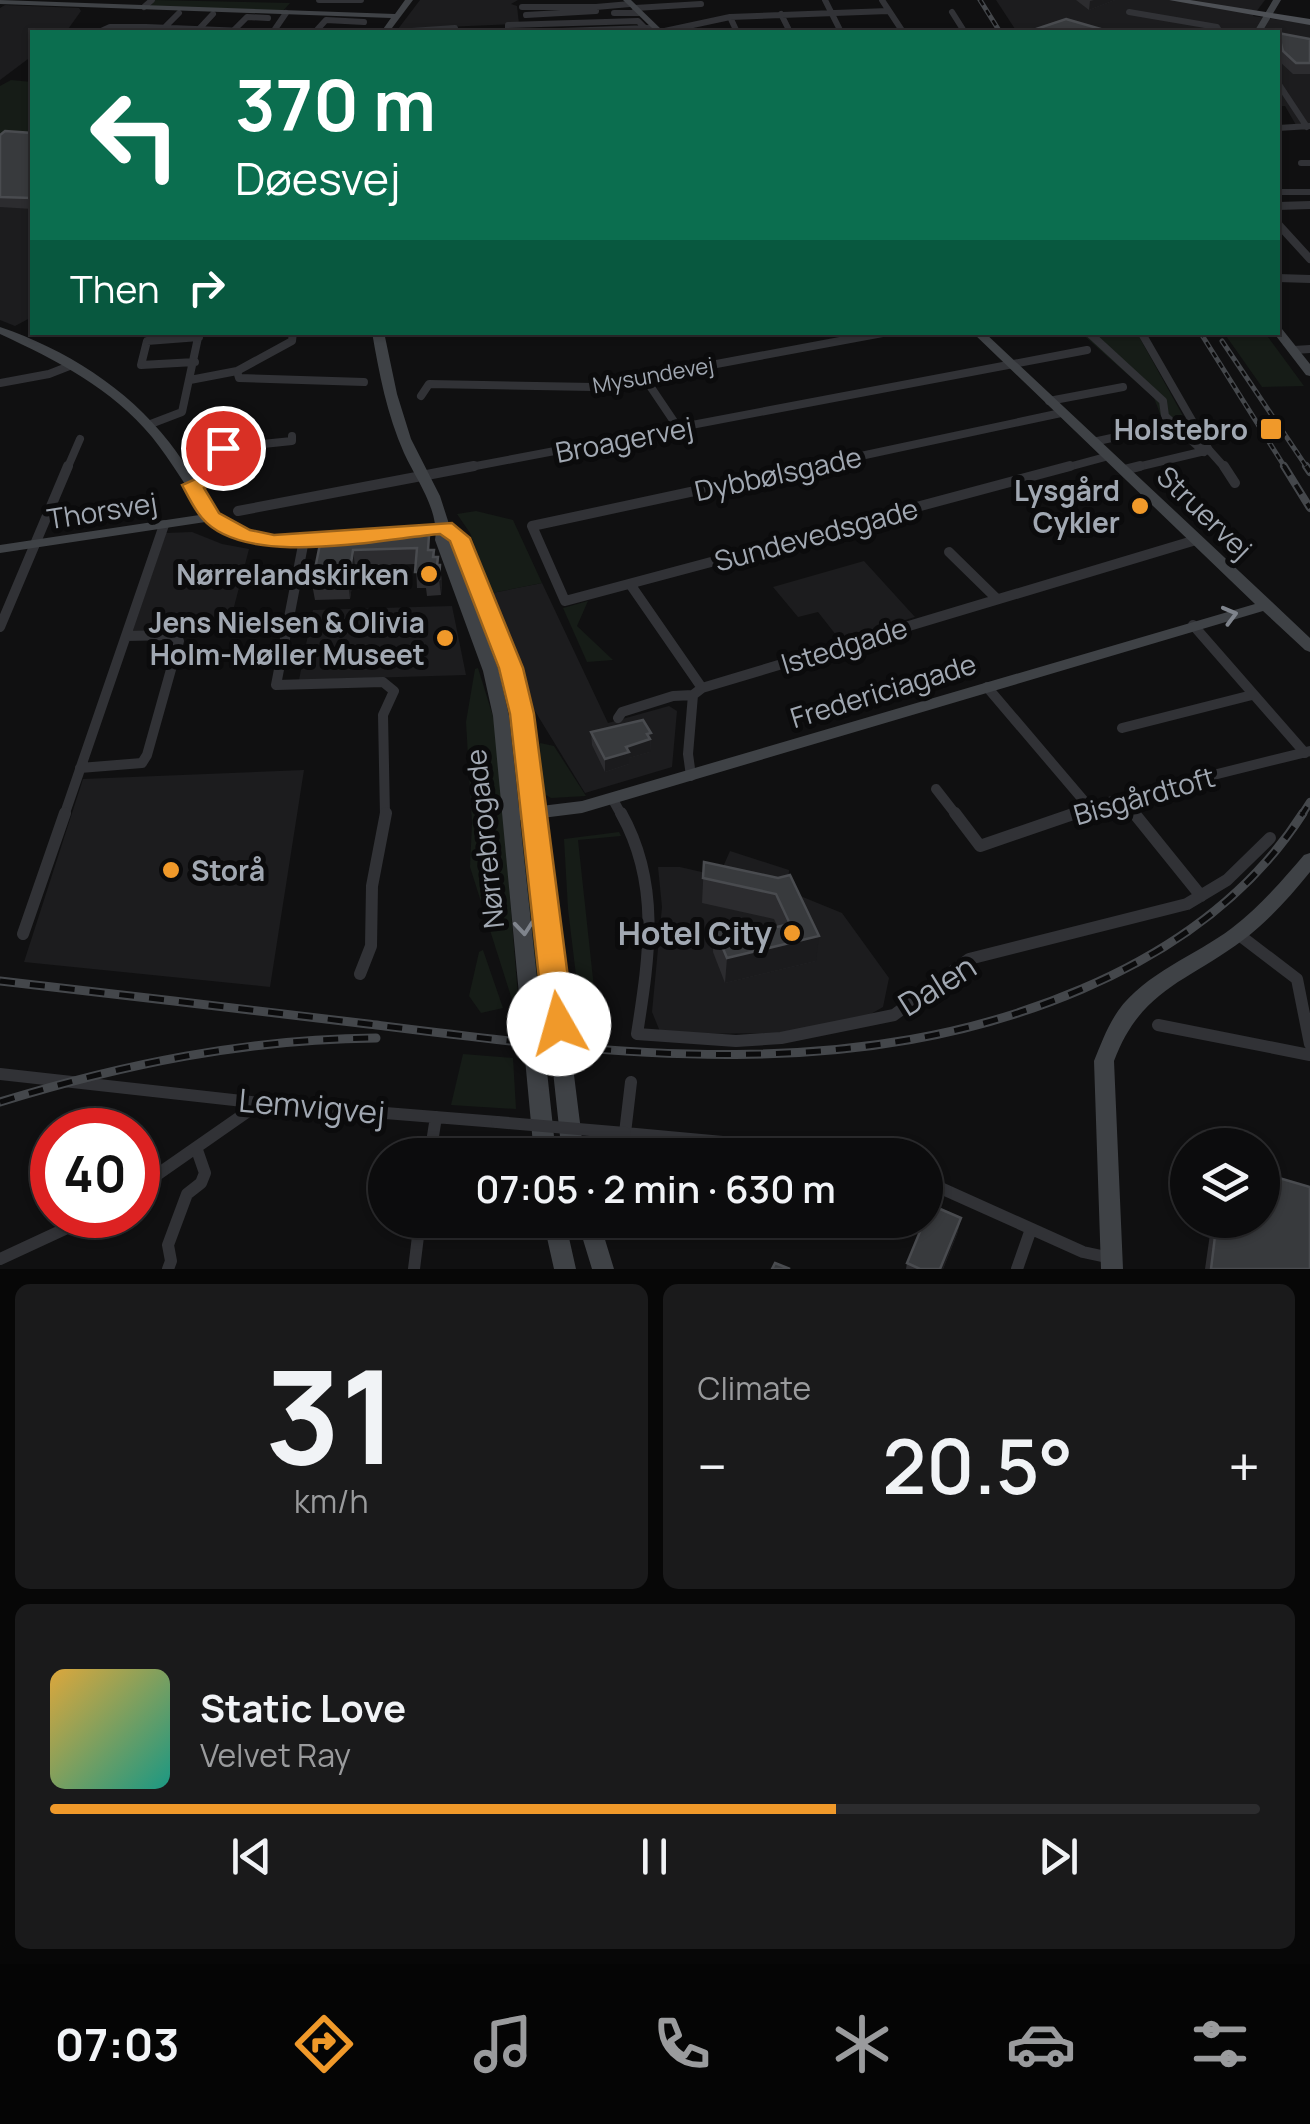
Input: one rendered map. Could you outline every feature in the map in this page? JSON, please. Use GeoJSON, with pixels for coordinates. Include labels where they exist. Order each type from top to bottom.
{"type":"FeatureCollection","features":[{"type":"Feature","properties":{"kind":"main road"},"geometry":{"type":"LineString","coordinates":[[1174,0],[1310,19]]}},
{"type":"Feature","properties":{"kind":"main road"},"geometry":{"type":"LineString","coordinates":[[1189,0],[1271,14]]}},
{"type":"Feature","properties":{"kind":"street"},"geometry":{"type":"LineString","coordinates":[[144,7],[152,0]]}},
{"type":"Feature","properties":{"kind":"street"},"geometry":{"type":"LineString","coordinates":[[320,0],[361,0]]}},
{"type":"Feature","properties":{"kind":"street"},"geometry":{"type":"LineString","coordinates":[[386,30],[409,0]]}},
{"type":"Feature","properties":{"kind":"street"},"geometry":{"type":"LineString","coordinates":[[760,0],[767,15]]}},
{"type":"Feature","properties":{"kind":"street"},"geometry":{"type":"LineString","coordinates":[[826,0],[841,30]]}},
{"type":"Feature","properties":{"kind":"street"},"geometry":{"type":"LineString","coordinates":[[882,0],[901,30]]}},
{"type":"Feature","properties":{"kind":"street"},"geometry":{"type":"LineString","coordinates":[[1259,30],[1277,0]]}},
{"type":"Feature","properties":{"kind":"street"},"geometry":{"type":"LineString","coordinates":[[1271,14],[1283,9],[1289,0]]}},
{"type":"Feature","properties":{"kind":"street"},"geometry":{"type":"LineString","coordinates":[[0,2],[394,16]]}},
{"type":"Feature","properties":{"kind":"street"},"geometry":{"type":"LineString","coordinates":[[513,4],[701,4]]}},
{"type":"Feature","properties":{"kind":"street"},"geometry":{"type":"LineString","coordinates":[[614,14],[633,6]]}},
{"type":"Feature","properties":{"kind":"street"},"geometry":{"type":"LineString","coordinates":[[633,6],[653,30]]}},
{"type":"Feature","properties":{"kind":"street"},"geometry":{"type":"LineString","coordinates":[[526,15],[596,11],[596,7]]}},
{"type":"Feature","properties":{"kind":"street"},"geometry":{"type":"LineString","coordinates":[[659,30],[730,17],[888,11]]}},
{"type":"Feature","properties":{"kind":"street"},"geometry":{"type":"LineString","coordinates":[[952,12],[963,30]]}},
{"type":"Feature","properties":{"kind":"street"},"geometry":{"type":"LineString","coordinates":[[1129,12],[1219,30]]}},
{"type":"Feature","properties":{"kind":"street"},"geometry":{"type":"LineString","coordinates":[[274,30],[286,13]]}},
{"type":"Feature","properties":{"kind":"street"},"geometry":{"type":"LineString","coordinates":[[164,28],[179,14]]}},
{"type":"Feature","properties":{"kind":"street"},"geometry":{"type":"LineString","coordinates":[[206,30],[214,14]]}},
{"type":"Feature","properties":{"kind":"street"},"geometry":{"type":"LineString","coordinates":[[781,14],[789,30]]}},
{"type":"Feature","properties":{"kind":"street"},"geometry":{"type":"LineString","coordinates":[[234,30],[247,17],[268,18]]}},
{"type":"Feature","properties":{"kind":"street"},"geometry":{"type":"LineString","coordinates":[[730,17],[736,30]]}},
{"type":"Feature","properties":{"kind":"street"},"geometry":{"type":"LineString","coordinates":[[318,30],[326,20],[364,22]]}},
{"type":"Feature","properties":{"kind":"street"},"geometry":{"type":"LineString","coordinates":[[508,30],[508,25],[638,21],[652,30]]}},
{"type":"Feature","properties":{"kind":"street"},"geometry":{"type":"LineString","coordinates":[[103,30],[110,26],[191,30]]}},
{"type":"Feature","properties":{"kind":"street"},"geometry":{"type":"LineString","coordinates":[[426,30],[456,30]]}},
{"type":"Feature","properties":{"kind":"street"},"geometry":{"type":"LineString","coordinates":[[1280,86],[1308,126]]}},
{"type":"Feature","properties":{"kind":"street"},"geometry":{"type":"LineString","coordinates":[[1280,128],[1308,126]]}},
{"type":"Feature","properties":{"kind":"street"},"geometry":{"type":"LineString","coordinates":[[1280,206],[1310,203],[1307,192],[1281,192]]}},
{"type":"Feature","properties":{"kind":"street"},"geometry":{"type":"LineString","coordinates":[[1280,226],[1310,259]]}},
{"type":"Feature","properties":{"kind":"street"},"geometry":{"type":"LineString","coordinates":[[1280,278],[1310,279]]}},
{"type":"Feature","properties":{"kind":"street"},"geometry":{"type":"LineString","coordinates":[[0,330],[72,365],[115,392],[148,425],[211,517],[225,528],[254,538],[362,536]]}},
{"type":"Feature","properties":{"kind":"street"},"geometry":{"type":"LineString","coordinates":[[1280,333],[1310,372]]}},
{"type":"Feature","properties":{"kind":"street"},"geometry":{"type":"LineString","coordinates":[[148,425],[182,412],[199,335]]}},
{"type":"Feature","properties":{"kind":"street"},"geometry":{"type":"LineString","coordinates":[[190,380],[236,370],[292,342],[293,335]]}},
{"type":"Feature","properties":{"kind":"street","name":"Nørrebrogade"},"geometry":{"type":"LineString","coordinates":[[378,335],[386,380],[445,527],[442,540],[495,686],[524,814],[570,1138]]}},
{"type":"Feature","properties":{"kind":"street","name":"Mysundevej"},"geometry":{"type":"LineString","coordinates":[[421,396],[429,384],[575,389],[872,335]]}},
{"type":"Feature","properties":{"kind":"street","name":"Struervej"},"geometry":{"type":"LineString","coordinates":[[981,335],[1310,646]]}},
{"type":"Feature","properties":{"kind":"street"},"geometry":{"type":"LineString","coordinates":[[1091,335],[1164,402],[1166,416],[1206,451],[1218,456],[1236,483]]}},
{"type":"Feature","properties":{"kind":"street"},"geometry":{"type":"LineString","coordinates":[[1142,335],[1206,451]]}},
{"type":"Feature","properties":{"kind":"street"},"geometry":{"type":"LineString","coordinates":[[150,336],[141,364],[195,362]]}},
{"type":"Feature","properties":{"kind":"street"},"geometry":{"type":"LineString","coordinates":[[1294,350],[1310,349]]}},
{"type":"Feature","properties":{"kind":"street","name":"Broagervej"},"geometry":{"type":"LineString","coordinates":[[238,511],[1087,350]]}},
{"type":"Feature","properties":{"kind":"street"},"geometry":{"type":"LineString","coordinates":[[0,383],[49,374],[72,365]]}},
{"type":"Feature","properties":{"kind":"street"},"geometry":{"type":"LineString","coordinates":[[236,370],[239,378],[364,382]]}},
{"type":"Feature","properties":{"kind":"street"},"geometry":{"type":"LineString","coordinates":[[644,377],[679,429]]}},
{"type":"Feature","properties":{"kind":"street"},"geometry":{"type":"LineString","coordinates":[[1049,401],[1123,387]]}},
{"type":"Feature","properties":{"kind":"street","name":"Dybbølsgade"},"geometry":{"type":"LineString","coordinates":[[547,562],[532,526],[1062,413]]}},
{"type":"Feature","properties":{"kind":"street"},"geometry":{"type":"LineString","coordinates":[[1093,442],[1164,427]]}},
{"type":"Feature","properties":{"kind":"street"},"geometry":{"type":"LineString","coordinates":[[192,485],[218,477],[223,448],[292,441],[292,436]]}},
{"type":"Feature","properties":{"kind":"street"},"geometry":{"type":"LineString","coordinates":[[0,628],[80,439]]}},
{"type":"Feature","properties":{"kind":"street"},"geometry":{"type":"LineString","coordinates":[[1124,470],[1206,451]]}},
{"type":"Feature","properties":{"kind":"street","name":"Sundevedsgade"},"geometry":{"type":"LineString","coordinates":[[547,562],[565,601],[1108,456]]}},
{"type":"Feature","properties":{"kind":"street","name":"Thorsvej"},"geometry":{"type":"LineString","coordinates":[[0,549],[211,517]]}},
{"type":"Feature","properties":{"kind":"street"},"geometry":{"type":"LineString","coordinates":[[23,934],[164,525]]}},
{"type":"Feature","properties":{"kind":"street"},"geometry":{"type":"LineString","coordinates":[[382,535],[445,527]]}},
{"type":"Feature","properties":{"kind":"street"},"geometry":{"type":"LineString","coordinates":[[304,540],[276,686],[383,682],[394,691],[383,715],[386,813],[372,886],[371,946],[360,974]]}},
{"type":"Feature","properties":{"kind":"street","name":"Istedgade"},"geometry":{"type":"LineString","coordinates":[[618,718],[622,712],[673,696],[697,692],[1196,540]]}},
{"type":"Feature","properties":{"kind":"street"},"geometry":{"type":"LineString","coordinates":[[948,552],[997,599]]}},
{"type":"Feature","properties":{"kind":"street"},"geometry":{"type":"LineString","coordinates":[[630,584],[697,692],[688,754],[690,776]]}},
{"type":"Feature","properties":{"kind":"street","name":"Fredericiagade"},"geometry":{"type":"LineString","coordinates":[[524,814],[582,807],[1267,605]]}},
{"type":"Feature","properties":{"kind":"street"},"geometry":{"type":"LineString","coordinates":[[1193,624],[1252,695],[1307,752]]}},
{"type":"Feature","properties":{"kind":"street"},"geometry":{"type":"LineString","coordinates":[[80,768],[130,766],[142,763],[146,754],[179,641],[172,635],[126,636]]}},
{"type":"Feature","properties":{"kind":"street"},"geometry":{"type":"LineString","coordinates":[[987,687],[1090,808]]}},
{"type":"Feature","properties":{"kind":"street"},"geometry":{"type":"LineString","coordinates":[[1122,728],[1252,695]]}},
{"type":"Feature","properties":{"kind":"street","name":"Bisgårdtoft"},"geometry":{"type":"LineString","coordinates":[[936,790],[980,846],[1121,798],[1307,752]]}},
{"type":"Feature","properties":{"kind":"street","name":"Dalen"},"geometry":{"type":"LineString","coordinates":[[612,798],[641,853],[650,884],[652,917],[636,1034],[751,1040],[870,1022],[908,1007],[969,959],[1187,904],[1227,880],[1270,838]]}},
{"type":"Feature","properties":{"kind":"street"},"geometry":{"type":"LineString","coordinates":[[1121,798],[1202,896]]}},
{"type":"Feature","properties":{"kind":"street","name":"Nørrebrogade"},"geometry":{"type":"LineString","coordinates":[[524,814],[544,1138]]}},
{"type":"Feature","properties":{"kind":"street"},"geometry":{"type":"LineString","coordinates":[[943,1188],[1112,1264],[1104,1061],[1113,1030],[1135,1002],[1238,934],[1310,860]]}},
{"type":"Feature","properties":{"kind":"street"},"geometry":{"type":"LineString","coordinates":[[1238,934],[1297,979],[1310,1044]]}},
{"type":"Feature","properties":{"kind":"street"},"geometry":{"type":"LineString","coordinates":[[1158,1024],[1310,1055]]}},
{"type":"Feature","properties":{"kind":"street","name":"Lemvigvej"},"geometry":{"type":"LineString","coordinates":[[0,1074],[261,1102],[680,1138]]}},
{"type":"Feature","properties":{"kind":"street"},"geometry":{"type":"LineString","coordinates":[[625,1133],[631,1082]]}},
{"type":"Feature","properties":{"kind":"street"},"geometry":{"type":"LineString","coordinates":[[160,1174],[261,1102]]}},
{"type":"Feature","properties":{"kind":"street"},"geometry":{"type":"LineString","coordinates":[[433,1138],[436,1116]]}},
{"type":"Feature","properties":{"kind":"street"},"geometry":{"type":"LineString","coordinates":[[168,1269],[172,1261],[168,1245],[187,1194],[205,1173],[198,1150]]}},
{"type":"Feature","properties":{"kind":"street"},"geometry":{"type":"LineString","coordinates":[[1017,1269],[1031,1229]]}},
{"type":"Feature","properties":{"kind":"street"},"geometry":{"type":"LineString","coordinates":[[10,1260],[52,1238]]}},
{"type":"Feature","properties":{"kind":"street"},"geometry":{"type":"LineString","coordinates":[[414,1269],[418,1238]]}},
{"type":"Feature","properties":{"kind":"street"},"geometry":{"type":"LineString","coordinates":[[558,1238],[565,1269]]}},
{"type":"Feature","properties":{"kind":"street"},"geometry":{"type":"LineString","coordinates":[[594,1238],[603,1269]]}},
{"type":"Feature","properties":{"kind":"shaded area"},"geometry":{"type":"Polygon","coordinates":[[[155,0],[290,3],[283,11],[150,6],[155,0]]]}},
{"type":"Feature","properties":{"kind":"shaded area"},"geometry":{"type":"Polygon","coordinates":[[[420,0],[518,0],[511,4],[517,6],[519,24],[398,29],[420,0]]]}},
{"type":"Feature","properties":{"kind":"shaded area"},"geometry":{"type":"Polygon","coordinates":[[[996,0],[1265,0],[1253,16],[1310,24],[1310,124],[1296,125],[1285,106],[1280,106],[1280,30],[1016,30],[996,0]]]}},
{"type":"Feature","properties":{"kind":"shaded area"},"geometry":{"type":"Polygon","coordinates":[[[5,5],[81,11],[67,30],[30,30],[30,58],[0,80],[0,8],[5,5]]]}},
{"type":"Feature","properties":{"kind":"shaded area"},"geometry":{"type":"Polygon","coordinates":[[[11,80],[30,82],[30,144],[0,141],[0,86],[11,80]]]}},
{"type":"Feature","properties":{"kind":"shaded area"},"geometry":{"type":"Polygon","coordinates":[[[30,82],[30,318],[15,326],[0,320],[0,87],[30,82]]]}},
{"type":"Feature","properties":{"kind":"shaded area"},"geometry":{"type":"Polygon","coordinates":[[[1083,335],[1138,335],[1198,443],[1161,416],[1154,398],[1083,335]]]}},
{"type":"Feature","properties":{"kind":"shaded area"},"geometry":{"type":"Polygon","coordinates":[[[1225,335],[1266,335],[1304,386],[1262,387],[1225,335]]]}},
{"type":"Feature","properties":{"kind":"shaded area"},"geometry":{"type":"Polygon","coordinates":[[[476,511],[513,520],[542,583],[492,593],[470,533],[457,514],[476,511]]]}},
{"type":"Feature","properties":{"kind":"shaded area"},"geometry":{"type":"Polygon","coordinates":[[[192,532],[249,549],[228,630],[132,633],[166,533],[192,532]]]}},
{"type":"Feature","properties":{"kind":"shaded area"},"geometry":{"type":"Polygon","coordinates":[[[864,561],[915,617],[840,640],[818,612],[798,617],[773,587],[864,561]]]}},
{"type":"Feature","properties":{"kind":"shaded area"},"geometry":{"type":"Polygon","coordinates":[[[542,583],[608,723],[669,706],[677,711],[672,767],[585,793],[527,698],[492,593],[542,583]]]}},
{"type":"Feature","properties":{"kind":"shaded area"},"geometry":{"type":"Polygon","coordinates":[[[588,601],[577,626],[613,660],[587,662],[563,608],[588,601]]]}},
{"type":"Feature","properties":{"kind":"shaded area"},"geometry":{"type":"Polygon","coordinates":[[[452,606],[466,675],[299,680],[313,610],[452,606]]]}},
{"type":"Feature","properties":{"kind":"shaded area"},"geometry":{"type":"Polygon","coordinates":[[[478,668],[496,726],[519,1009],[515,1009],[470,867],[472,823],[466,722],[478,668]]]}},
{"type":"Feature","properties":{"kind":"shaded area"},"geometry":{"type":"Polygon","coordinates":[[[540,743],[554,746],[586,796],[551,798],[541,792],[540,743]]]}},
{"type":"Feature","properties":{"kind":"shaded area","name":"Storå"},"geometry":{"type":"Polygon","coordinates":[[[304,770],[270,987],[24,962],[83,779],[304,770]]]}},
{"type":"Feature","properties":{"kind":"shaded area"},"geometry":{"type":"Polygon","coordinates":[[[525,827],[548,1023],[541,1023],[521,830],[525,827]]]}},
{"type":"Feature","properties":{"kind":"shaded area"},"geometry":{"type":"Polygon","coordinates":[[[619,832],[621,836],[578,840],[598,1025],[582,1025],[564,839],[619,832]]]}},
{"type":"Feature","properties":{"kind":"shaded area"},"geometry":{"type":"Polygon","coordinates":[[[730,851],[789,870],[788,891],[842,913],[889,978],[883,1007],[869,1015],[780,1033],[661,1034],[652,1012],[662,907],[658,867],[680,867],[719,876],[730,851]]]}},
{"type":"Feature","properties":{"kind":"shaded area"},"geometry":{"type":"Polygon","coordinates":[[[483,950],[503,1008],[481,1013],[469,996],[479,952],[483,950]]]}},
{"type":"Feature","properties":{"kind":"shaded area"},"geometry":{"type":"Polygon","coordinates":[[[463,1054],[513,1058],[516,1109],[451,1105],[463,1054]]]}},
{"type":"Feature","properties":{"kind":"building"},"geometry":{"type":"Polygon","coordinates":[[[1066,19],[1104,30],[1033,30],[1066,19]]]}},
{"type":"Feature","properties":{"kind":"building"},"geometry":{"type":"Polygon","coordinates":[[[1280,33],[1310,39],[1310,63],[1296,63],[1283,51],[1280,33]]]}},
{"type":"Feature","properties":{"kind":"building"},"geometry":{"type":"Polygon","coordinates":[[[5,131],[30,133],[30,198],[0,197],[0,135],[5,131]]]}},
{"type":"Feature","properties":{"kind":"building"},"geometry":{"type":"Polygon","coordinates":[[[417,531],[429,535],[428,550],[434,550],[433,557],[438,557],[439,579],[425,580],[426,572],[415,572],[417,548],[353,550],[348,583],[312,584],[322,534],[417,531]]]}},
{"type":"Feature","properties":{"kind":"building"},"geometry":{"type":"Polygon","coordinates":[[[643,720],[651,733],[647,734],[650,739],[626,747],[629,752],[605,759],[591,732],[643,720]]]}},
{"type":"Feature","properties":{"kind":"building"},"geometry":{"type":"Polygon","coordinates":[[[704,862],[778,878],[790,875],[819,936],[727,958],[714,927],[735,922],[741,935],[790,924],[776,894],[703,878],[704,862]]]}},
{"type":"Feature","properties":{"kind":"building"},"geometry":{"type":"Polygon","coordinates":[[[1280,1178],[1310,1187],[1310,1269],[1211,1269],[1215,1238],[1280,1238],[1280,1178]]]}},
{"type":"Feature","properties":{"kind":"building"},"geometry":{"type":"Polygon","coordinates":[[[943,1210],[961,1218],[940,1269],[920,1269],[907,1263],[917,1238],[943,1238],[943,1210]]]}},
{"type":"Feature","properties":{"kind":"railway"},"geometry":{"type":"LineString","coordinates":[[980,0],[999,30]]}},
{"type":"Feature","properties":{"kind":"railway"},"geometry":{"type":"LineString","coordinates":[[1202,335],[1286,469]]}},
{"type":"Feature","properties":{"kind":"railway"},"geometry":{"type":"LineString","coordinates":[[1222,341],[1308,469]]}},
{"type":"Feature","properties":{"kind":"railway"},"geometry":{"type":"LineString","coordinates":[[1284,466],[1310,508]]}},
{"type":"Feature","properties":{"kind":"railway"},"geometry":{"type":"LineString","coordinates":[[1302,814],[1310,802]]}},
{"type":"Feature","properties":{"kind":"railway"},"geometry":{"type":"LineString","coordinates":[[0,981],[458,1035],[639,1052],[819,1051],[908,1040],[995,1020],[1082,989],[1147,957],[1233,895],[1259,870],[1302,814]]}},
{"type":"Feature","properties":{"kind":"railway"},"geometry":{"type":"LineString","coordinates":[[0,1102],[186,1056],[280,1043],[376,1038]]}},
{"type":"Feature","properties":{"kind":"place","name":"Holstebro"},"geometry":{"type":"Point","coordinates":[1271,429]}},
{"type":"Feature","properties":{"kind":"place","name":"Lysgård Cykler"},"geometry":{"type":"Point","coordinates":[1140,506]}},
{"type":"Feature","properties":{"kind":"place","name":"Nørrelandskirken"},"geometry":{"type":"Point","coordinates":[429,574]}},
{"type":"Feature","properties":{"kind":"place","name":"Jens Nielsen & Olivia Holm-Møller Museet"},"geometry":{"type":"Point","coordinates":[445,638]}},
{"type":"Feature","properties":{"kind":"place","name":"Storå"},"geometry":{"type":"Point","coordinates":[171,870]}},
{"type":"Feature","properties":{"kind":"place","name":"Hotel City"},"geometry":{"type":"Point","coordinates":[792,933]}},
{"type":"Feature","properties":{"kind":"route"},"geometry":{"type":"LineString","coordinates":[[223,448],[218,477],[192,485],[211,517],[225,528],[274,541],[445,527],[460,538],[511,668],[522,714],[559,1024]]}}]}
